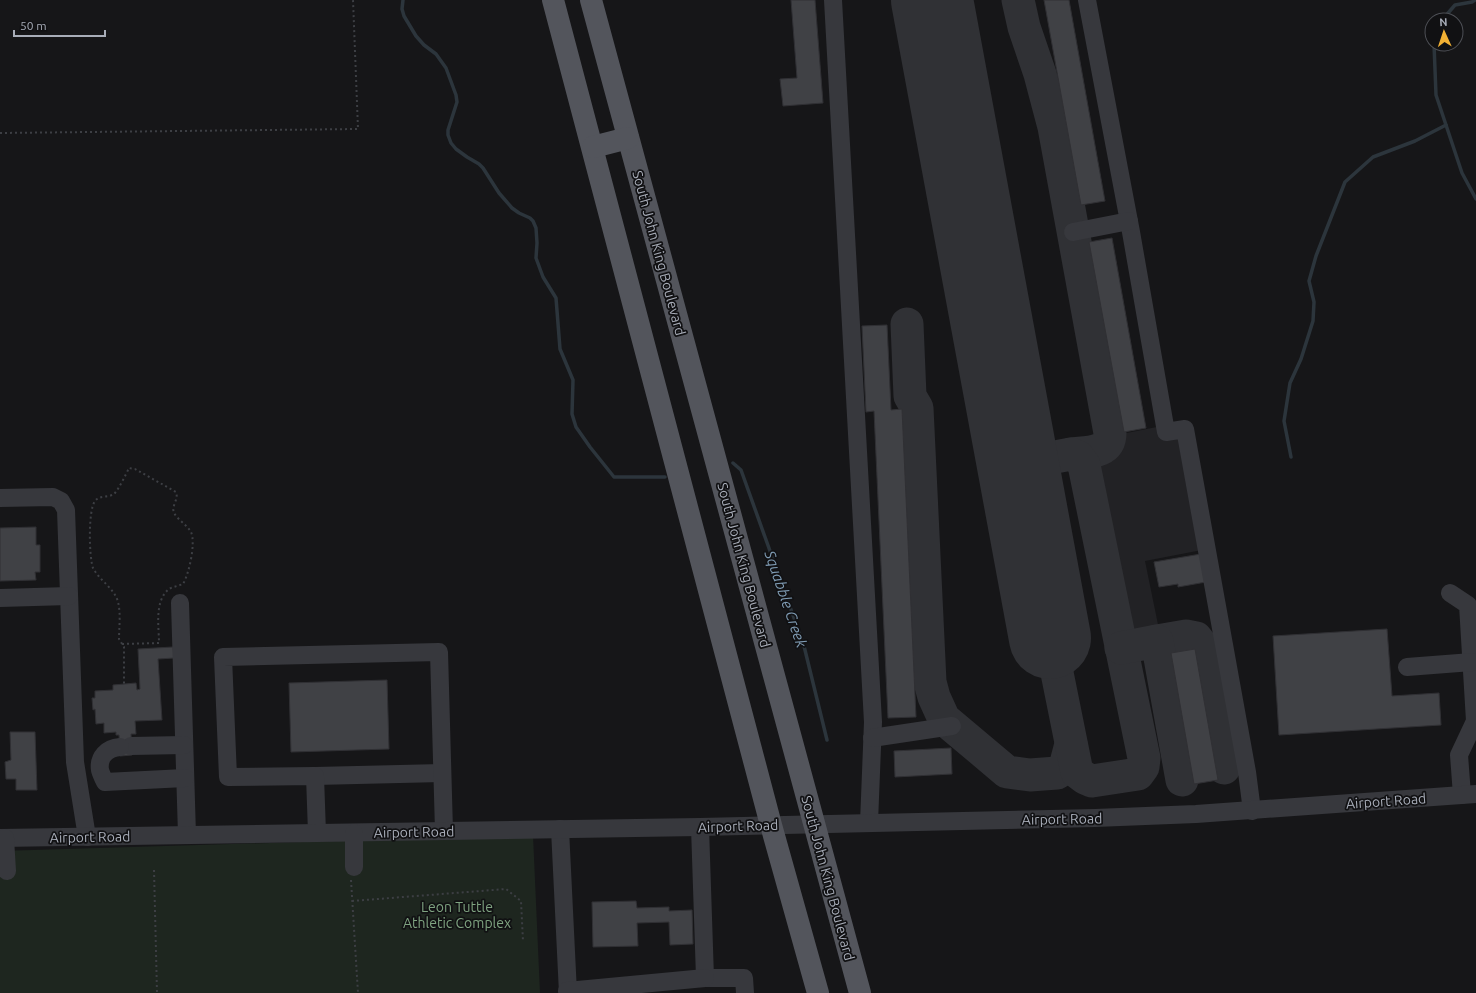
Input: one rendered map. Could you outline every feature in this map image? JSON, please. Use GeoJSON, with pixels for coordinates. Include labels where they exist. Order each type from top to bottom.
{"type":"FeatureCollection","features":[{"type":"Feature","properties":{"kind":"main road"},"geometry":{"type":"LineString","coordinates":[[553,0],[771,825],[818,993]]}},
{"type":"Feature","properties":{"kind":"main road","name":"South John King Boulevard"},"geometry":{"type":"LineString","coordinates":[[591,0],[860,993]]}},
{"type":"Feature","properties":{"kind":"main road"},"geometry":{"type":"LineString","coordinates":[[593,147],[628,138]]}},
{"type":"Feature","properties":{"kind":"street"},"geometry":{"type":"LineString","coordinates":[[834,0],[873,722],[869,823]]}},
{"type":"Feature","properties":{"kind":"street"},"geometry":{"type":"LineString","coordinates":[[1087,0],[1129,221],[1166,432],[1185,429],[1247,772],[1252,811]]}},
{"type":"Feature","properties":{"kind":"street"},"geometry":{"type":"LineString","coordinates":[[1073,232],[1129,221]]}},
{"type":"Feature","properties":{"kind":"street"},"geometry":{"type":"LineString","coordinates":[[0,498],[53,497],[61,501],[66,510],[75,762],[87,837]]}},
{"type":"Feature","properties":{"kind":"street"},"geometry":{"type":"LineString","coordinates":[[1450,594],[1468,605],[1475,721],[1459,755],[1469,795]]}},
{"type":"Feature","properties":{"kind":"street"},"geometry":{"type":"LineString","coordinates":[[0,598],[69,596]]}},
{"type":"Feature","properties":{"kind":"street"},"geometry":{"type":"LineString","coordinates":[[180,603],[187,835]]}},
{"type":"Feature","properties":{"kind":"street"},"geometry":{"type":"LineString","coordinates":[[442,773],[228,777],[223,657],[439,652],[444,831]]}},
{"type":"Feature","properties":{"kind":"street"},"geometry":{"type":"LineString","coordinates":[[1407,667],[1472,662]]}},
{"type":"Feature","properties":{"kind":"street"},"geometry":{"type":"LineString","coordinates":[[872,738],[952,726]]}},
{"type":"Feature","properties":{"kind":"street"},"geometry":{"type":"LineString","coordinates":[[184,745],[126,746],[106,752],[100,761],[100,771],[105,782],[185,778]]}},
{"type":"Feature","properties":{"kind":"street"},"geometry":{"type":"LineString","coordinates":[[315,776],[317,833]]}},
{"type":"Feature","properties":{"kind":"street","name":"Airport Road"},"geometry":{"type":"LineString","coordinates":[[2,838],[700,827],[1102,818],[1252,811],[1469,795]]}},
{"type":"Feature","properties":{"kind":"street"},"geometry":{"type":"LineString","coordinates":[[700,827],[704,978]]}},
{"type":"Feature","properties":{"kind":"street"},"geometry":{"type":"LineString","coordinates":[[560,829],[568,992],[704,978],[744,978],[745,993]]}},
{"type":"Feature","properties":{"kind":"street"},"geometry":{"type":"LineString","coordinates":[[353,873],[354,833]]}},
{"type":"Feature","properties":{"kind":"street"},"geometry":{"type":"LineString","coordinates":[[2,838],[7,871]]}},
{"type":"Feature","properties":{"kind":"path"},"geometry":{"type":"LineString","coordinates":[[0,134],[358,129],[353,0]]}},
{"type":"Feature","properties":{"kind":"path"},"geometry":{"type":"LineString","coordinates":[[122,644],[159,643],[160,602],[164,594],[170,588],[183,584],[187,578],[192,550],[191,532],[175,514],[174,510],[178,496],[176,492],[135,469],[129,468],[115,493],[108,497],[100,497],[94,501],[91,513],[90,542],[93,567],[118,602],[119,639],[122,644],[124,647],[124,684]]}},
{"type":"Feature","properties":{"kind":"path"},"geometry":{"type":"LineString","coordinates":[[154,870],[157,993]]}},
{"type":"Feature","properties":{"kind":"path"},"geometry":{"type":"LineString","coordinates":[[353,873],[352,901],[358,993]]}},
{"type":"Feature","properties":{"kind":"path"},"geometry":{"type":"LineString","coordinates":[[352,901],[506,889],[521,901],[523,941]]}},
{"type":"Feature","properties":{"kind":"shaded area"},"geometry":{"type":"Polygon","coordinates":[[[1177,423],[1202,550],[1145,561],[1163,649],[1118,658],[1076,443],[1177,423]]]}},
{"type":"Feature","properties":{"kind":"green space","name":"Leon Tuttle Athletic Complex"},"geometry":{"type":"Polygon","coordinates":[[[533,835],[540,993],[0,993],[0,851],[533,835]]]}},
{"type":"Feature","properties":{"kind":"building"},"geometry":{"type":"Polygon","coordinates":[[[791,0],[815,0],[823,103],[783,106],[780,79],[797,78],[791,0]]]}},
{"type":"Feature","properties":{"kind":"building"},"geometry":{"type":"Polygon","coordinates":[[[1044,0],[1069,0],[1105,201],[1081,205],[1044,0]]]}},
{"type":"Feature","properties":{"kind":"building"},"geometry":{"type":"Polygon","coordinates":[[[1112,238],[1146,428],[1124,432],[1089,242],[1112,238]]]}},
{"type":"Feature","properties":{"kind":"building"},"geometry":{"type":"Polygon","coordinates":[[[887,325],[891,410],[902,409],[916,717],[888,718],[874,411],[866,412],[862,326],[887,325]]]}},
{"type":"Feature","properties":{"kind":"building"},"geometry":{"type":"Polygon","coordinates":[[[36,527],[36,545],[40,545],[40,572],[35,572],[36,580],[0,581],[0,528],[36,527]]]}},
{"type":"Feature","properties":{"kind":"building"},"geometry":{"type":"Polygon","coordinates":[[[1201,554],[1206,582],[1178,587],[1178,584],[1159,587],[1154,562],[1201,554]]]}},
{"type":"Feature","properties":{"kind":"building"},"geometry":{"type":"Polygon","coordinates":[[[1387,629],[1392,696],[1439,693],[1441,725],[1279,735],[1273,636],[1387,629]]]}},
{"type":"Feature","properties":{"kind":"building"},"geometry":{"type":"Polygon","coordinates":[[[173,647],[174,658],[158,659],[162,720],[135,721],[136,734],[131,734],[132,755],[120,756],[119,735],[116,735],[116,732],[104,733],[104,723],[96,724],[95,709],[93,710],[92,698],[95,698],[95,691],[113,690],[113,685],[136,683],[137,690],[140,689],[138,649],[173,647]]]}},
{"type":"Feature","properties":{"kind":"building"},"geometry":{"type":"Polygon","coordinates":[[[1195,649],[1218,780],[1194,784],[1171,653],[1195,649]]]}},
{"type":"Feature","properties":{"kind":"building"},"geometry":{"type":"Polygon","coordinates":[[[387,680],[389,749],[291,752],[289,683],[387,680]]]}},
{"type":"Feature","properties":{"kind":"building"},"geometry":{"type":"Polygon","coordinates":[[[10,732],[35,732],[37,790],[16,790],[16,779],[6,779],[5,762],[11,760],[10,732]]]}},
{"type":"Feature","properties":{"kind":"building"},"geometry":{"type":"Polygon","coordinates":[[[951,748],[952,774],[895,777],[894,751],[951,748]]]}},
{"type":"Feature","properties":{"kind":"building"},"geometry":{"type":"Polygon","coordinates":[[[636,901],[637,908],[669,907],[669,911],[692,910],[693,944],[670,945],[669,922],[637,923],[638,946],[593,947],[592,902],[636,901]]]}},
{"type":"Feature","properties":{"kind":"waterway","name":"Squabble Creek"},"geometry":{"type":"LineString","coordinates":[[403,0],[402,9],[404,16],[416,36],[424,45],[436,54],[446,68],[456,95],[457,102],[448,130],[451,143],[456,149],[479,164],[499,193],[512,208],[530,218],[536,228],[536,258],[543,277],[556,298],[560,349],[573,380],[572,414],[576,427],[614,477],[665,477]]}},
{"type":"Feature","properties":{"kind":"waterway"},"geometry":{"type":"LineString","coordinates":[[1449,12],[1455,5],[1472,2],[1475,0]]}},
{"type":"Feature","properties":{"kind":"waterway"},"geometry":{"type":"LineString","coordinates":[[1434,52],[1436,95],[1462,173],[1476,199]]}},
{"type":"Feature","properties":{"kind":"waterway"},"geometry":{"type":"LineString","coordinates":[[1291,457],[1284,421],[1290,383],[1301,359],[1313,321],[1314,302],[1309,281],[1316,256],[1345,182],[1373,157],[1415,141],[1446,125]]}},
{"type":"Feature","properties":{"kind":"waterway","name":"Squabble Creek"},"geometry":{"type":"LineString","coordinates":[[733,463],[741,470],[804,646],[827,740]]}},
{"type":"Feature","properties":{"kind":"taxiway"},"geometry":{"type":"LineString","coordinates":[[1018,0],[1024,27],[1040,74],[1054,127],[1110,433],[1109,440],[1102,448],[1096,451],[1071,454]]}},
{"type":"Feature","properties":{"kind":"taxiway"},"geometry":{"type":"LineString","coordinates":[[907,324],[910,396],[917,408],[930,682],[934,697],[944,719],[1007,772],[1030,775],[1057,773],[1063,769],[1066,763],[1071,744]]}},
{"type":"Feature","properties":{"kind":"taxiway"},"geometry":{"type":"LineString","coordinates":[[1018,464],[1071,454],[1078,457],[1084,465],[1144,758],[1143,767],[1138,774],[1092,781],[1077,772],[1050,638]]}},
{"type":"Feature","properties":{"kind":"taxiway"},"geometry":{"type":"LineString","coordinates":[[1157,641],[1186,636],[1196,638],[1203,647],[1224,768]]}},
{"type":"Feature","properties":{"kind":"taxiway"},"geometry":{"type":"LineString","coordinates":[[1121,648],[1157,641],[1182,780]]}},
{"type":"Feature","properties":{"kind":"runway"},"geometry":{"type":"LineString","coordinates":[[932,0],[1050,638]]}}]}
